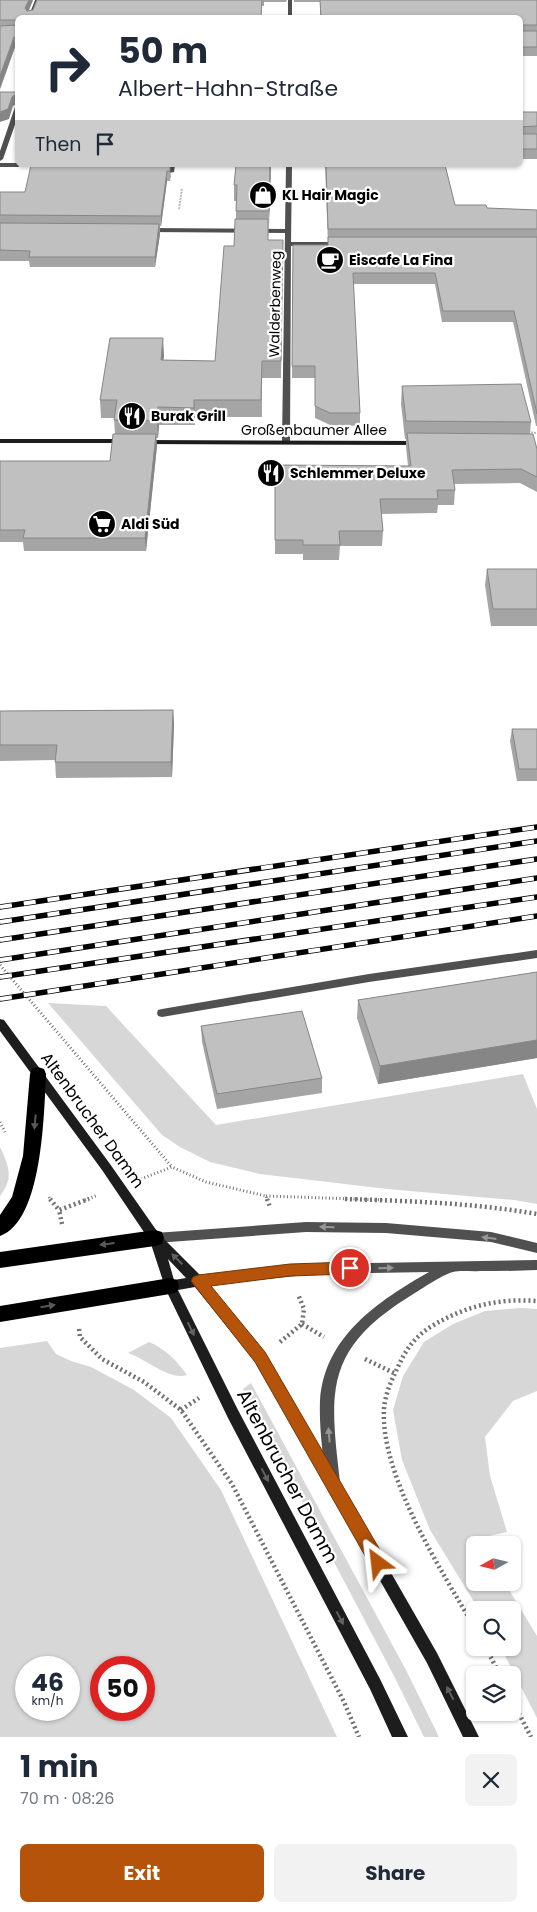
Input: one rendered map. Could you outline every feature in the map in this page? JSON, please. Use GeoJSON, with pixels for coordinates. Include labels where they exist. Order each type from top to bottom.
{"type":"FeatureCollection","features":[{"type":"Feature","properties":{"kind":"highway"},"geometry":{"type":"LineString","coordinates":[[0,1228],[5,1224],[23,1196],[32,1154],[38,1074]]}},
{"type":"Feature","properties":{"kind":"highway"},"geometry":{"type":"LineString","coordinates":[[0,1260],[155,1238]]}},
{"type":"Feature","properties":{"kind":"highway"},"geometry":{"type":"LineString","coordinates":[[0,1314],[170,1286]]}},
{"type":"Feature","properties":{"kind":"main road","name":"Großenbaumer Allee"},"geometry":{"type":"LineString","coordinates":[[0,441],[428,443]]}},
{"type":"Feature","properties":{"kind":"main road","name":"Altenbrucher Damm"},"geometry":{"type":"LineString","coordinates":[[0,1023],[155,1238],[198,1281],[260,1357],[432,1658],[471,1737]]}},
{"type":"Feature","properties":{"kind":"main road","name":"Altenbrucher Damm"},"geometry":{"type":"LineString","coordinates":[[155,1238],[170,1286],[233,1414],[375,1684],[400,1737]]}},
{"type":"Feature","properties":{"kind":"main road"},"geometry":{"type":"LineString","coordinates":[[170,1286],[198,1281]]}},
{"type":"Feature","properties":{"kind":"street"},"geometry":{"type":"LineString","coordinates":[[31,15],[37,0]]}},
{"type":"Feature","properties":{"kind":"street"},"geometry":{"type":"LineString","coordinates":[[290,0],[290,15]]}},
{"type":"Feature","properties":{"kind":"street"},"geometry":{"type":"LineString","coordinates":[[0,159],[15,121]]}},
{"type":"Feature","properties":{"kind":"street"},"geometry":{"type":"LineString","coordinates":[[0,165],[15,165]]}},
{"type":"Feature","properties":{"kind":"street"},"geometry":{"type":"LineString","coordinates":[[171,172],[172,167]]}},
{"type":"Feature","properties":{"kind":"street","name":"Walderbenweg"},"geometry":{"type":"LineString","coordinates":[[286,442],[288,167]]}},
{"type":"Feature","properties":{"kind":"street"},"geometry":{"type":"LineString","coordinates":[[137,230],[288,231]]}},
{"type":"Feature","properties":{"kind":"street"},"geometry":{"type":"LineString","coordinates":[[288,244],[348,244]]}},
{"type":"Feature","properties":{"kind":"street"},"geometry":{"type":"LineString","coordinates":[[162,1013],[369,978],[537,954]]}},
{"type":"Feature","properties":{"kind":"street"},"geometry":{"type":"LineString","coordinates":[[155,1238],[306,1227],[386,1228],[491,1238],[537,1248]]}},
{"type":"Feature","properties":{"kind":"street"},"geometry":{"type":"LineString","coordinates":[[198,1281],[316,1268],[537,1265]]}},
{"type":"Feature","properties":{"kind":"street"},"geometry":{"type":"LineString","coordinates":[[333,1483],[328,1416],[329,1393],[331,1377],[343,1348],[368,1318],[396,1298],[450,1267]]}},
{"type":"Feature","properties":{"kind":"path"},"geometry":{"type":"LineString","coordinates":[[176,230],[182,184]]}},
{"type":"Feature","properties":{"kind":"path"},"geometry":{"type":"LineString","coordinates":[[0,965],[172,1167]]}},
{"type":"Feature","properties":{"kind":"path"},"geometry":{"type":"LineString","coordinates":[[266,1196],[389,1200],[514,1210],[537,1214]]}},
{"type":"Feature","properties":{"kind":"path"},"geometry":{"type":"LineString","coordinates":[[466,1612],[421,1533],[392,1462],[383,1411],[394,1373],[415,1337],[448,1316],[483,1302],[518,1299],[537,1301]]}},
{"type":"Feature","properties":{"kind":"path"},"geometry":{"type":"LineString","coordinates":[[181,1410],[232,1484],[344,1702],[359,1737]]}},
{"type":"Feature","properties":{"kind":"path"},"geometry":{"type":"LineString","coordinates":[[521,1718],[531,1737]]}},
{"type":"Feature","properties":{"kind":"shaded area"},"geometry":{"type":"Polygon","coordinates":[[[48,1003],[106,1006],[216,1125],[523,1074],[537,1109],[537,1204],[514,1200],[387,1189],[260,1174],[210,1162],[180,1147],[162,1135],[48,1003]]]}},
{"type":"Feature","properties":{"kind":"shaded area"},"geometry":{"type":"Polygon","coordinates":[[[0,1147],[8,1166],[9,1178],[0,1196],[0,1147]]]}},
{"type":"Feature","properties":{"kind":"shaded area"},"geometry":{"type":"Polygon","coordinates":[[[520,1308],[537,1309],[537,1391],[513,1401],[485,1437],[490,1476],[507,1532],[489,1536],[466,1536],[466,1589],[430,1530],[402,1460],[393,1410],[403,1376],[424,1342],[453,1324],[485,1311],[520,1308]]]}},
{"type":"Feature","properties":{"kind":"shaded area"},"geometry":{"type":"Polygon","coordinates":[[[47,1341],[56,1354],[91,1367],[134,1390],[171,1418],[221,1490],[337,1737],[0,1737],[0,1348],[47,1341]]]}},
{"type":"Feature","properties":{"kind":"shaded area"},"geometry":{"type":"Polygon","coordinates":[[[149,1342],[171,1356],[187,1375],[173,1375],[128,1353],[149,1342]]]}},
{"type":"Feature","properties":{"kind":"shaded area"},"geometry":{"type":"Polygon","coordinates":[[[251,1383],[407,1672],[439,1737],[424,1737],[394,1676],[243,1389],[251,1383]]]}},
{"type":"Feature","properties":{"kind":"shaded area"},"geometry":{"type":"Polygon","coordinates":[[[467,1591],[510,1591],[516,1601],[473,1601],[467,1591]]]}},
{"type":"Feature","properties":{"kind":"shaded area"},"geometry":{"type":"Polygon","coordinates":[[[521,1610],[537,1636],[537,1718],[521,1687],[521,1666],[510,1666],[505,1656],[521,1656],[521,1610]]]}},
{"type":"Feature","properties":{"kind":"building"},"geometry":{"type":"Polygon","coordinates":[[[0,0],[29,0],[25,8],[27,11],[33,10],[37,0],[262,0],[261,15],[15,15],[15,20],[0,20],[0,0]]]}},
{"type":"Feature","properties":{"kind":"building"},"geometry":{"type":"Polygon","coordinates":[[[320,0],[537,0],[537,25],[523,25],[523,15],[321,15],[320,0]]]}},
{"type":"Feature","properties":{"kind":"building"},"geometry":{"type":"Polygon","coordinates":[[[15,25],[15,37],[0,76],[0,26],[15,25]]]}},
{"type":"Feature","properties":{"kind":"building"},"geometry":{"type":"Polygon","coordinates":[[[523,31],[537,31],[537,47],[523,47],[523,31]]]}},
{"type":"Feature","properties":{"kind":"building"},"geometry":{"type":"Polygon","coordinates":[[[0,92],[15,92],[8,109],[0,112],[0,92]]]}},
{"type":"Feature","properties":{"kind":"building"},"geometry":{"type":"Polygon","coordinates":[[[523,112],[537,112],[537,126],[523,127],[523,112]]]}},
{"type":"Feature","properties":{"kind":"building"},"geometry":{"type":"Polygon","coordinates":[[[523,134],[537,134],[537,149],[523,149],[523,134]]]}},
{"type":"Feature","properties":{"kind":"building"},"geometry":{"type":"Polygon","coordinates":[[[31,167],[170,167],[170,171],[167,171],[161,216],[0,215],[0,192],[25,192],[31,167]]]}},
{"type":"Feature","properties":{"kind":"building"},"geometry":{"type":"Polygon","coordinates":[[[236,167],[270,167],[269,211],[236,211],[237,185],[234,185],[236,167]]]}},
{"type":"Feature","properties":{"kind":"building"},"geometry":{"type":"Polygon","coordinates":[[[326,167],[446,167],[455,205],[486,205],[487,208],[537,210],[537,229],[328,229],[326,167]]]}},
{"type":"Feature","properties":{"kind":"building"},"geometry":{"type":"Polygon","coordinates":[[[235,219],[268,219],[268,240],[283,240],[281,361],[262,361],[261,400],[194,400],[194,408],[158,407],[157,421],[114,420],[117,400],[100,400],[110,338],[163,338],[161,360],[215,361],[224,246],[234,246],[235,219]]]}},
{"type":"Feature","properties":{"kind":"building"},"geometry":{"type":"Polygon","coordinates":[[[0,223],[159,224],[155,257],[29,257],[30,251],[0,250],[0,223]]]}},
{"type":"Feature","properties":{"kind":"building"},"geometry":{"type":"Polygon","coordinates":[[[328,237],[537,237],[537,414],[514,311],[443,311],[435,273],[353,273],[360,413],[330,413],[315,406],[315,366],[292,366],[293,245],[328,245],[328,237]]]}},
{"type":"Feature","properties":{"kind":"building"},"geometry":{"type":"Polygon","coordinates":[[[521,384],[531,422],[406,421],[402,386],[521,384]]]}},
{"type":"Feature","properties":{"kind":"building"},"geometry":{"type":"Polygon","coordinates":[[[407,433],[533,434],[537,449],[537,477],[521,469],[452,470],[455,490],[437,490],[438,499],[380,499],[383,531],[339,531],[340,545],[303,545],[303,540],[275,540],[275,465],[411,466],[407,433]]]}},
{"type":"Feature","properties":{"kind":"building"},"geometry":{"type":"Polygon","coordinates":[[[113,434],[156,434],[145,538],[23,538],[25,530],[0,530],[0,461],[110,461],[113,434]]]}},
{"type":"Feature","properties":{"kind":"building"},"geometry":{"type":"Polygon","coordinates":[[[487,569],[537,569],[537,609],[493,609],[487,569]]]}},
{"type":"Feature","properties":{"kind":"building"},"geometry":{"type":"Polygon","coordinates":[[[173,710],[171,762],[55,762],[57,745],[0,745],[0,711],[173,710]]]}},
{"type":"Feature","properties":{"kind":"building"},"geometry":{"type":"Polygon","coordinates":[[[512,729],[537,729],[537,769],[519,769],[512,729]]]}},
{"type":"Feature","properties":{"kind":"building"},"geometry":{"type":"Polygon","coordinates":[[[537,972],[537,1040],[380,1066],[358,1000],[537,972]]]}},
{"type":"Feature","properties":{"kind":"building"},"geometry":{"type":"Polygon","coordinates":[[[302,1011],[322,1078],[217,1094],[201,1026],[302,1011]]]}},
{"type":"Feature","properties":{"kind":"railway"},"geometry":{"type":"LineString","coordinates":[[0,907],[537,827]]}},
{"type":"Feature","properties":{"kind":"railway"},"geometry":{"type":"LineString","coordinates":[[0,922],[537,841]]}},
{"type":"Feature","properties":{"kind":"railway"},"geometry":{"type":"LineString","coordinates":[[0,940],[537,859]]}},
{"type":"Feature","properties":{"kind":"railway"},"geometry":{"type":"LineString","coordinates":[[0,960],[537,878]]}},
{"type":"Feature","properties":{"kind":"railway"},"geometry":{"type":"LineString","coordinates":[[0,977],[537,897]]}},
{"type":"Feature","properties":{"kind":"railway"},"geometry":{"type":"LineString","coordinates":[[0,999],[537,916]]}},
{"type":"Feature","properties":{"kind":"place","name":"KL Hair Magic"},"geometry":{"type":"Point","coordinates":[263,195]}},
{"type":"Feature","properties":{"kind":"place","name":"Eiscafe La Fina"},"geometry":{"type":"Point","coordinates":[330,260]}},
{"type":"Feature","properties":{"kind":"place","name":"Burak Grill"},"geometry":{"type":"Point","coordinates":[132,416]}},
{"type":"Feature","properties":{"kind":"place","name":"Schlemmer Deluxe"},"geometry":{"type":"Point","coordinates":[271,473]}},
{"type":"Feature","properties":{"kind":"place","name":"Aldi Süd"},"geometry":{"type":"Point","coordinates":[102,524]}},
{"type":"Feature","properties":{"kind":"route"},"geometry":{"type":"LineString","coordinates":[[350,1268],[290,1270],[198,1281],[260,1357],[378,1563]]}}]}
